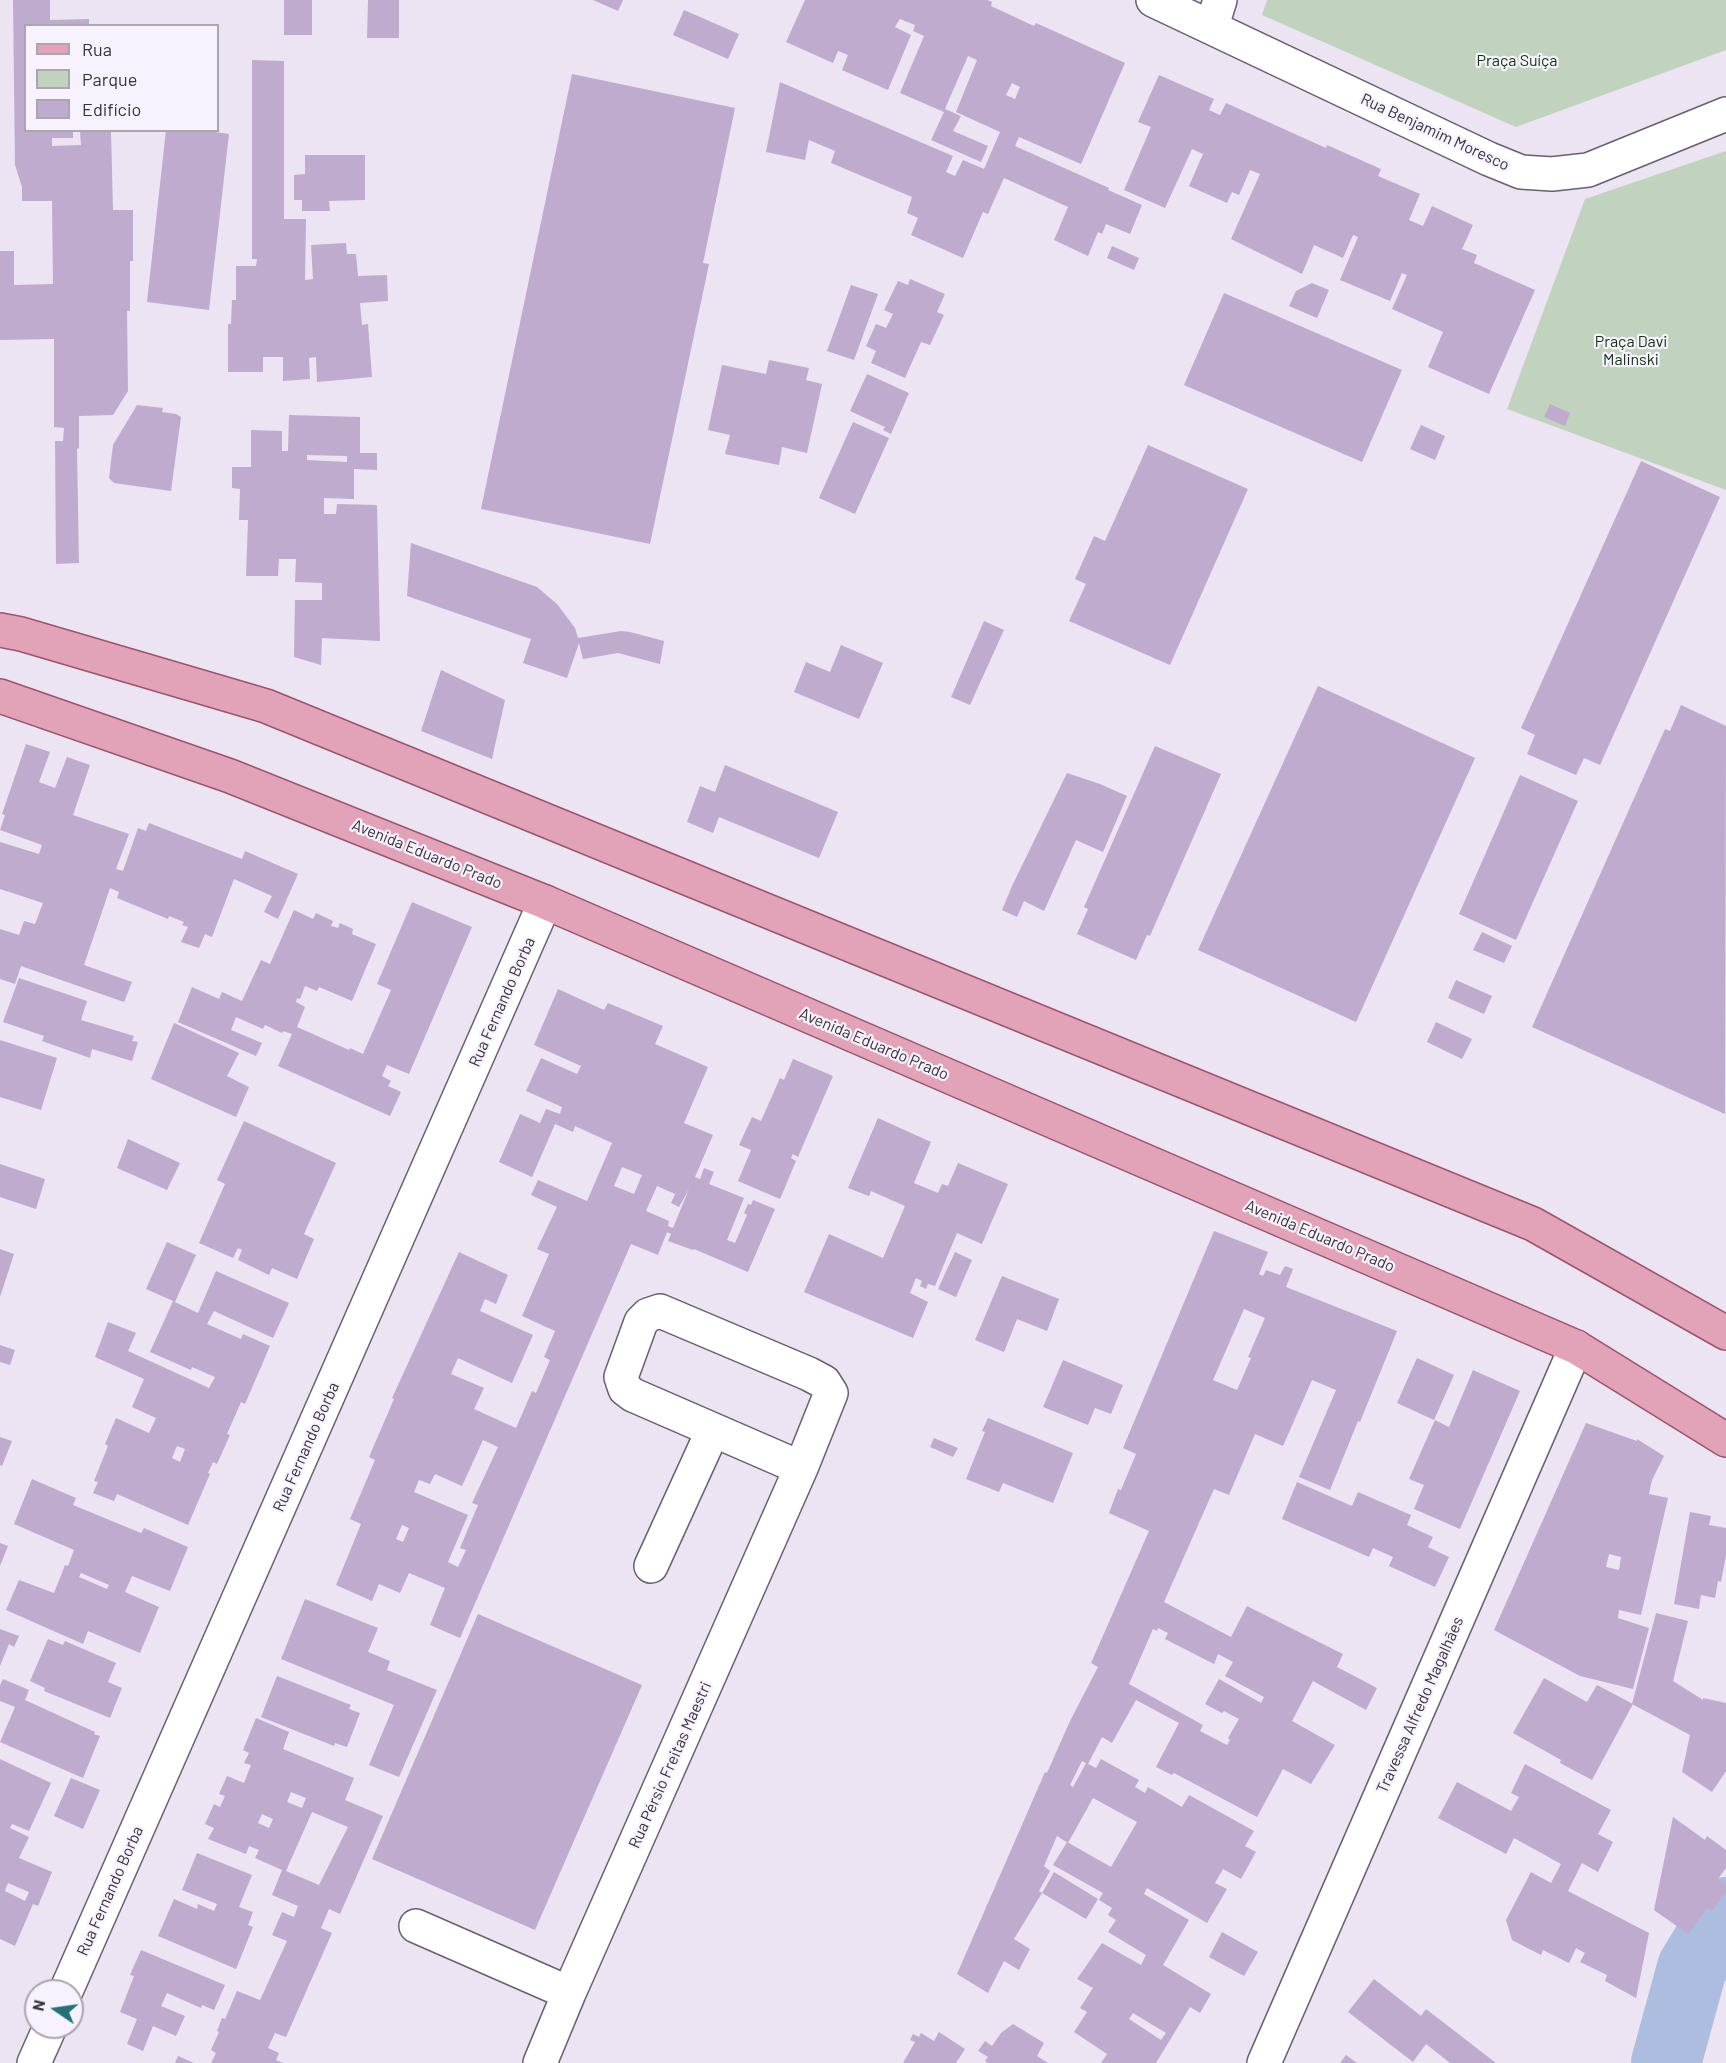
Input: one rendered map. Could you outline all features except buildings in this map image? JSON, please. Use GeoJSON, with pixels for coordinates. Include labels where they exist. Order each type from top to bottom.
{"type":"FeatureCollection","features":[{"type":"Feature","properties":{"kind":"main road"},"geometry":{"type":"LineString","coordinates":[[0,630],[21,634],[266,706],[1533,1224],[1726,1333]]}},
{"type":"Feature","properties":{"kind":"main road","name":"Avenida Eduardo Prado"},"geometry":{"type":"LineString","coordinates":[[0,697],[230,776],[545,902],[1576,1347],[1726,1440]]}},
{"type":"Feature","properties":{"kind":"street","name":"Rua Benjamim Moresco"},"geometry":{"type":"LineString","coordinates":[[1153,0],[1216,13],[1489,159],[1521,172],[1552,174],[1588,170],[1726,114]]}},
{"type":"Feature","properties":{"kind":"street","name":"Rua Fernando Borba"},"geometry":{"type":"LineString","coordinates":[[71,1979],[545,902]]}},
{"type":"Feature","properties":{"kind":"street","name":"Rua Pérsio Freitas Maestri"},"geometry":{"type":"LineString","coordinates":[[540,2063],[801,1468],[831,1393],[824,1382],[809,1374],[660,1311],[648,1315],[642,1322],[621,1377],[625,1389],[633,1395],[801,1468]]}},
{"type":"Feature","properties":{"kind":"street","name":"Travessa Alfredo Magalhães"},"geometry":{"type":"LineString","coordinates":[[1264,2063],[1576,1347]]}},
{"type":"Feature","properties":{"kind":"street"},"geometry":{"type":"LineString","coordinates":[[651,1566],[713,1430]]}},
{"type":"Feature","properties":{"kind":"street"},"geometry":{"type":"LineString","coordinates":[[416,1926],[569,1993]]}},
{"type":"Feature","properties":{"kind":"street"},"geometry":{"type":"LineString","coordinates":[[34,2063],[45,2039]]}},
{"type":"Feature","properties":{"kind":"green space","name":"Praça Suíça"},"geometry":{"type":"Polygon","coordinates":[[[1267,0],[1726,0],[1726,50],[1516,127],[1262,15],[1267,0]]]}},
{"type":"Feature","properties":{"kind":"green space","name":"Praça Davi Malinski"},"geometry":{"type":"Polygon","coordinates":[[[1726,151],[1726,490],[1507,409],[1585,199],[1726,151]]]}},
{"type":"Feature","properties":{"kind":"waterway"},"geometry":{"type":"LineString","coordinates":[[1666,2063],[1692,1968],[1726,1912]]}}]}
